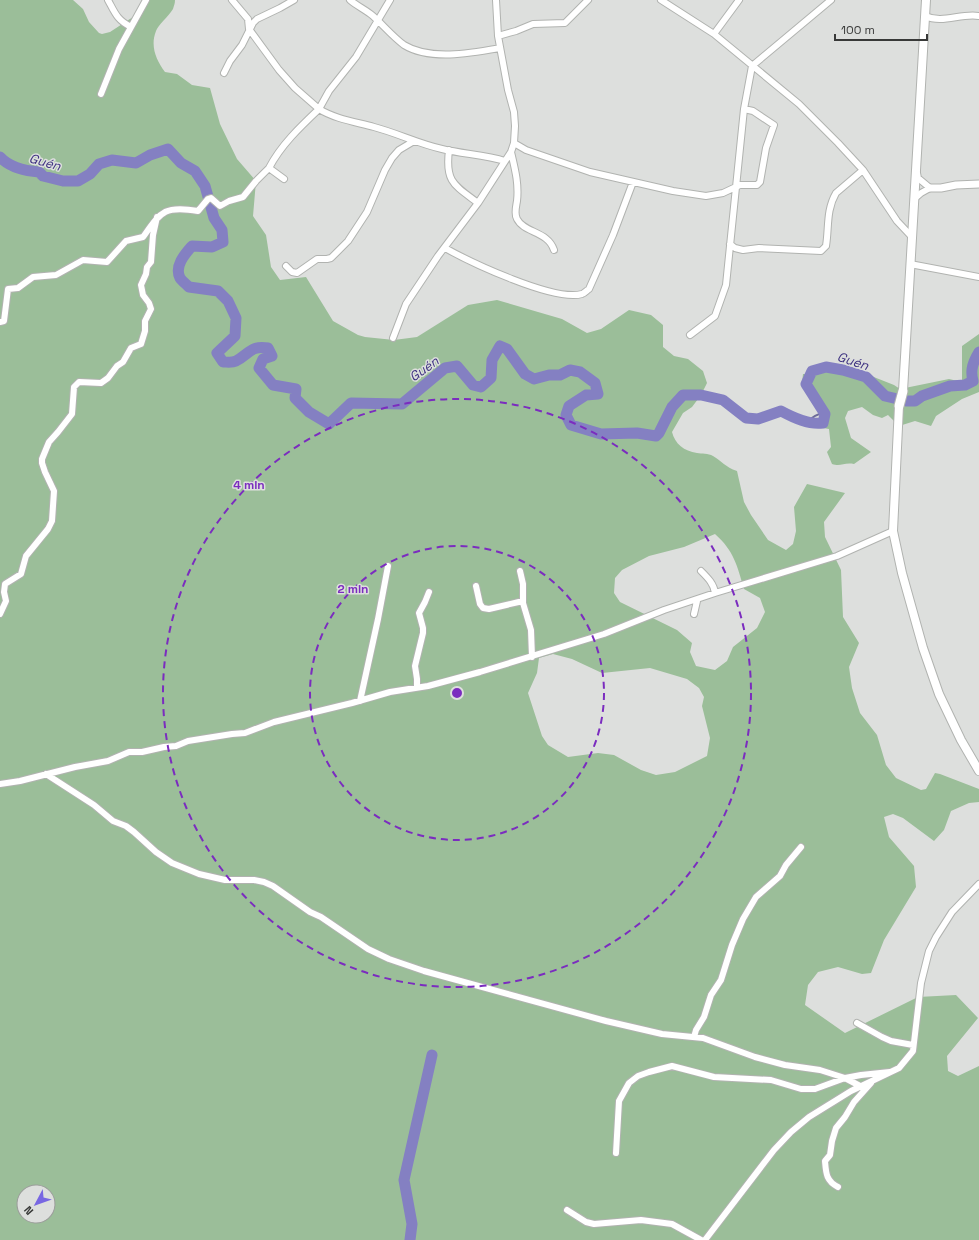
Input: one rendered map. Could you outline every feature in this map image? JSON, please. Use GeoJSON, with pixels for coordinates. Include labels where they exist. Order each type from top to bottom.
{"type":"FeatureCollection","features":[{"type":"Feature","properties":{"kind":"main road"},"geometry":{"type":"LineString","coordinates":[[926,0],[903,391],[899,406],[893,531],[902,573],[939,694],[961,740],[979,771]]}},
{"type":"Feature","properties":{"kind":"street"},"geometry":{"type":"LineString","coordinates":[[108,0],[122,23],[131,27]]}},
{"type":"Feature","properties":{"kind":"street"},"geometry":{"type":"LineString","coordinates":[[101,94],[113,61],[146,0]]}},
{"type":"Feature","properties":{"kind":"street"},"geometry":{"type":"LineString","coordinates":[[232,0],[248,19],[250,29],[275,64],[295,88],[318,109],[331,115],[388,131],[414,141],[449,150],[492,157],[505,162]]}},
{"type":"Feature","properties":{"kind":"street"},"geometry":{"type":"LineString","coordinates":[[224,73],[230,61],[242,45],[253,23],[257,19],[294,0]]}},
{"type":"Feature","properties":{"kind":"street"},"geometry":{"type":"LineString","coordinates":[[350,0],[372,15],[405,45],[428,52],[448,55],[500,48]]}},
{"type":"Feature","properties":{"kind":"street"},"geometry":{"type":"LineString","coordinates":[[0,322],[4,321],[8,290],[18,288],[33,277],[56,275],[83,260],[107,262],[126,241],[143,237],[157,217],[170,210],[179,209],[198,211],[208,199],[211,198],[220,206],[229,201],[243,197],[256,181],[270,168],[281,149],[294,133],[318,109],[329,91],[356,57],[390,0]]}},
{"type":"Feature","properties":{"kind":"street"},"geometry":{"type":"LineString","coordinates":[[394,338],[406,304],[434,261],[478,203],[511,152],[514,143],[514,112],[498,36],[496,0]]}},
{"type":"Feature","properties":{"kind":"street"},"geometry":{"type":"LineString","coordinates":[[498,36],[533,24],[564,23],[588,0]]}},
{"type":"Feature","properties":{"kind":"street"},"geometry":{"type":"LineString","coordinates":[[661,0],[714,34],[799,104],[863,170],[897,221],[912,237]]}},
{"type":"Feature","properties":{"kind":"street"},"geometry":{"type":"LineString","coordinates":[[714,34],[739,0]]}},
{"type":"Feature","properties":{"kind":"street"},"geometry":{"type":"LineString","coordinates":[[690,335],[715,316],[726,285],[744,109],[752,66],[831,0]]}},
{"type":"Feature","properties":{"kind":"street"},"geometry":{"type":"LineString","coordinates":[[925,16],[933,19],[944,20],[967,16],[979,16]]}},
{"type":"Feature","properties":{"kind":"street"},"geometry":{"type":"LineString","coordinates":[[514,143],[526,150],[590,172],[673,191],[706,196],[723,194],[743,184],[759,184],[766,148],[774,125],[753,111],[744,109]]}},
{"type":"Feature","properties":{"kind":"street"},"geometry":{"type":"LineString","coordinates":[[286,266],[292,272],[297,273],[317,258],[331,258],[338,252],[367,212],[385,170],[392,158],[399,150],[414,141]]}},
{"type":"Feature","properties":{"kind":"street"},"geometry":{"type":"LineString","coordinates":[[449,150],[447,164],[449,177],[456,187],[478,203]]}},
{"type":"Feature","properties":{"kind":"street"},"geometry":{"type":"LineString","coordinates":[[511,152],[517,177],[518,189],[515,212],[516,219],[524,226],[537,232],[550,242],[554,250]]}},
{"type":"Feature","properties":{"kind":"street"},"geometry":{"type":"LineString","coordinates":[[270,168],[284,179]]}},
{"type":"Feature","properties":{"kind":"street"},"geometry":{"type":"LineString","coordinates":[[730,244],[735,248],[743,250],[759,248],[821,251],[826,246],[829,212],[833,198],[836,193],[863,170]]}},
{"type":"Feature","properties":{"kind":"street"},"geometry":{"type":"LineString","coordinates":[[916,172],[918,178],[930,188]]}},
{"type":"Feature","properties":{"kind":"street"},"geometry":{"type":"LineString","coordinates":[[445,248],[496,273],[532,286],[562,294],[580,295],[589,289],[633,182]]}},
{"type":"Feature","properties":{"kind":"street"},"geometry":{"type":"LineString","coordinates":[[914,199],[930,188],[941,188],[956,184],[979,184]]}},
{"type":"Feature","properties":{"kind":"street"},"geometry":{"type":"LineString","coordinates":[[0,614],[6,601],[4,592],[5,584],[21,574],[26,556],[48,529],[52,521],[54,491],[45,472],[42,459],[49,442],[72,414],[74,387],[78,382],[101,383],[108,378],[117,366],[126,359],[131,348],[141,344],[144,338],[146,321],[151,309],[143,294],[141,285],[146,274],[147,267],[151,262],[153,235],[157,217]]}},
{"type":"Feature","properties":{"kind":"street"},"geometry":{"type":"LineString","coordinates":[[910,264],[979,277]]}},
{"type":"Feature","properties":{"kind":"street"},"geometry":{"type":"LineString","coordinates":[[0,784],[20,781],[108,761],[129,752],[142,752],[164,746],[176,746],[188,741],[245,733],[274,722],[360,701],[390,692],[455,679],[532,657],[604,634],[664,610],[837,556],[893,531]]}},
{"type":"Feature","properties":{"kind":"street"},"geometry":{"type":"LineString","coordinates":[[360,701],[380,611],[388,566]]}},
{"type":"Feature","properties":{"kind":"street"},"geometry":{"type":"LineString","coordinates":[[520,571],[523,584],[523,601],[530,630],[532,657]]}},
{"type":"Feature","properties":{"kind":"street"},"geometry":{"type":"LineString","coordinates":[[701,571],[710,580],[716,593]]}},
{"type":"Feature","properties":{"kind":"street"},"geometry":{"type":"LineString","coordinates":[[476,586],[480,604],[483,608],[489,609],[523,601]]}},
{"type":"Feature","properties":{"kind":"street"},"geometry":{"type":"LineString","coordinates":[[417,687],[415,666],[423,634],[419,613],[429,592]]}},
{"type":"Feature","properties":{"kind":"street"},"geometry":{"type":"LineString","coordinates":[[694,614],[696,600]]}},
{"type":"Feature","properties":{"kind":"street"},"geometry":{"type":"LineString","coordinates":[[46,774],[74,794],[94,805],[113,821],[126,826],[156,852],[172,863],[200,874],[225,880],[254,880],[264,882],[273,886],[310,912],[321,917],[368,948],[389,958],[424,970],[613,1022],[662,1034],[708,1040],[755,1057],[785,1065],[820,1070],[845,1078],[860,1086]]}},
{"type":"Feature","properties":{"kind":"street"},"geometry":{"type":"LineString","coordinates":[[694,1037],[696,1030],[704,1017],[711,995],[721,980],[732,945],[743,919],[756,897],[780,876],[786,865],[801,847]]}},
{"type":"Feature","properties":{"kind":"street"},"geometry":{"type":"LineString","coordinates":[[705,1240],[774,1150],[791,1132],[809,1117],[860,1086],[893,1072],[899,1068],[913,1051],[921,983],[929,952],[936,937],[952,912],[979,884]]}},
{"type":"Feature","properties":{"kind":"street"},"geometry":{"type":"LineString","coordinates":[[857,1023],[891,1041],[913,1045]]}},
{"type":"Feature","properties":{"kind":"street"},"geometry":{"type":"LineString","coordinates":[[616,1153],[619,1101],[629,1084],[638,1076],[649,1072],[672,1066],[714,1077],[771,1080],[794,1087],[807,1089],[820,1088],[845,1078],[861,1074],[893,1072]]}},
{"type":"Feature","properties":{"kind":"street"},"geometry":{"type":"LineString","coordinates":[[838,1187],[833,1185],[826,1177],[825,1161],[830,1155],[836,1128],[854,1102],[872,1082]]}},
{"type":"Feature","properties":{"kind":"street"},"geometry":{"type":"LineString","coordinates":[[567,1210],[586,1222],[594,1224],[641,1220],[672,1224],[701,1240]]}},
{"type":"Feature","properties":{"kind":"green space"},"geometry":{"type":"Polygon","coordinates":[[[0,0],[73,0],[83,9],[89,22],[99,33],[102,34],[110,32],[133,17],[146,0],[175,0],[173,9],[159,26],[154,37],[155,53],[159,63],[165,72],[177,74],[192,85],[210,88],[220,124],[237,159],[256,181],[253,216],[266,235],[271,267],[280,280],[306,277],[333,321],[358,335],[394,340],[417,337],[468,305],[497,300],[562,319],[587,333],[601,329],[629,310],[651,315],[663,325],[663,347],[674,356],[688,359],[703,371],[707,383],[701,395],[692,407],[683,413],[672,432],[675,440],[684,449],[711,455],[729,468],[737,471],[744,502],[768,540],[786,550],[793,544],[796,531],[794,507],[807,484],[845,493],[824,522],[825,537],[841,570],[843,617],[859,643],[849,667],[852,688],[860,713],[877,735],[886,765],[896,778],[921,790],[926,789],[935,773],[940,774],[979,789],[979,802],[969,803],[951,811],[944,830],[934,841],[903,818],[893,814],[884,817],[889,837],[914,866],[916,887],[884,940],[871,973],[862,974],[838,967],[818,972],[808,985],[805,1005],[845,1033],[918,997],[956,995],[978,1018],[947,1056],[948,1071],[958,1076],[979,1066],[979,1240],[0,1240],[0,0]],[[715,534],[684,547],[649,556],[622,570],[615,578],[614,593],[620,602],[677,630],[692,643],[690,652],[696,666],[715,670],[727,661],[733,647],[757,628],[765,612],[760,598],[744,589],[734,559],[727,546],[715,534]],[[553,654],[539,658],[537,673],[528,693],[542,736],[548,745],[568,757],[598,753],[614,755],[641,770],[656,775],[675,772],[707,756],[710,738],[702,706],[704,697],[699,688],[687,679],[650,668],[602,673],[572,659],[553,654]]]}},
{"type":"Feature","properties":{"kind":"green space"},"geometry":{"type":"Polygon","coordinates":[[[979,334],[979,392],[962,399],[936,416],[931,426],[915,421],[899,426],[888,415],[882,418],[873,415],[862,407],[848,411],[845,418],[851,438],[871,452],[854,464],[832,464],[827,452],[831,447],[829,429],[823,428],[819,411],[802,384],[803,374],[816,374],[826,370],[851,368],[894,385],[900,389],[949,379],[962,382],[962,346],[979,334]]]}},
{"type":"Feature","properties":{"kind":"waterway","name":"Guén"},"geometry":{"type":"LineString","coordinates":[[0,157],[8,164],[23,170],[39,172],[43,176],[63,181],[78,181],[90,174],[99,164],[112,160],[136,163],[150,155],[168,149],[181,163],[195,171],[205,186],[214,218],[222,230],[223,242],[212,247],[192,246],[181,260],[178,269],[180,278],[189,287],[218,291],[228,301],[236,318],[235,336],[217,353],[223,362],[231,362],[236,361],[254,349],[262,347],[268,348],[272,356],[263,359],[259,368],[273,385],[296,389],[295,398],[309,412],[329,424],[351,403],[402,404],[445,368],[457,366],[473,385],[481,387],[491,378],[492,360],[500,346],[507,349],[525,374],[534,379],[549,375],[560,375],[570,370],[580,372],[595,383],[598,394],[586,395],[569,406],[566,415],[571,425],[601,434],[637,433],[656,436],[672,407],[683,395],[701,395],[723,400],[746,418],[758,419],[781,411],[807,422],[823,423],[825,414],[806,384],[812,371],[826,367],[843,370],[866,377],[885,396],[906,401],[915,401],[922,396],[950,386],[965,385],[973,381],[973,366],[979,352]]}},
{"type":"Feature","properties":{"kind":"waterway"},"geometry":{"type":"LineString","coordinates":[[808,422],[816,415],[825,414]]}},
{"type":"Feature","properties":{"kind":"waterway"},"geometry":{"type":"LineString","coordinates":[[410,1240],[412,1224],[404,1180],[432,1055]]}}]}
